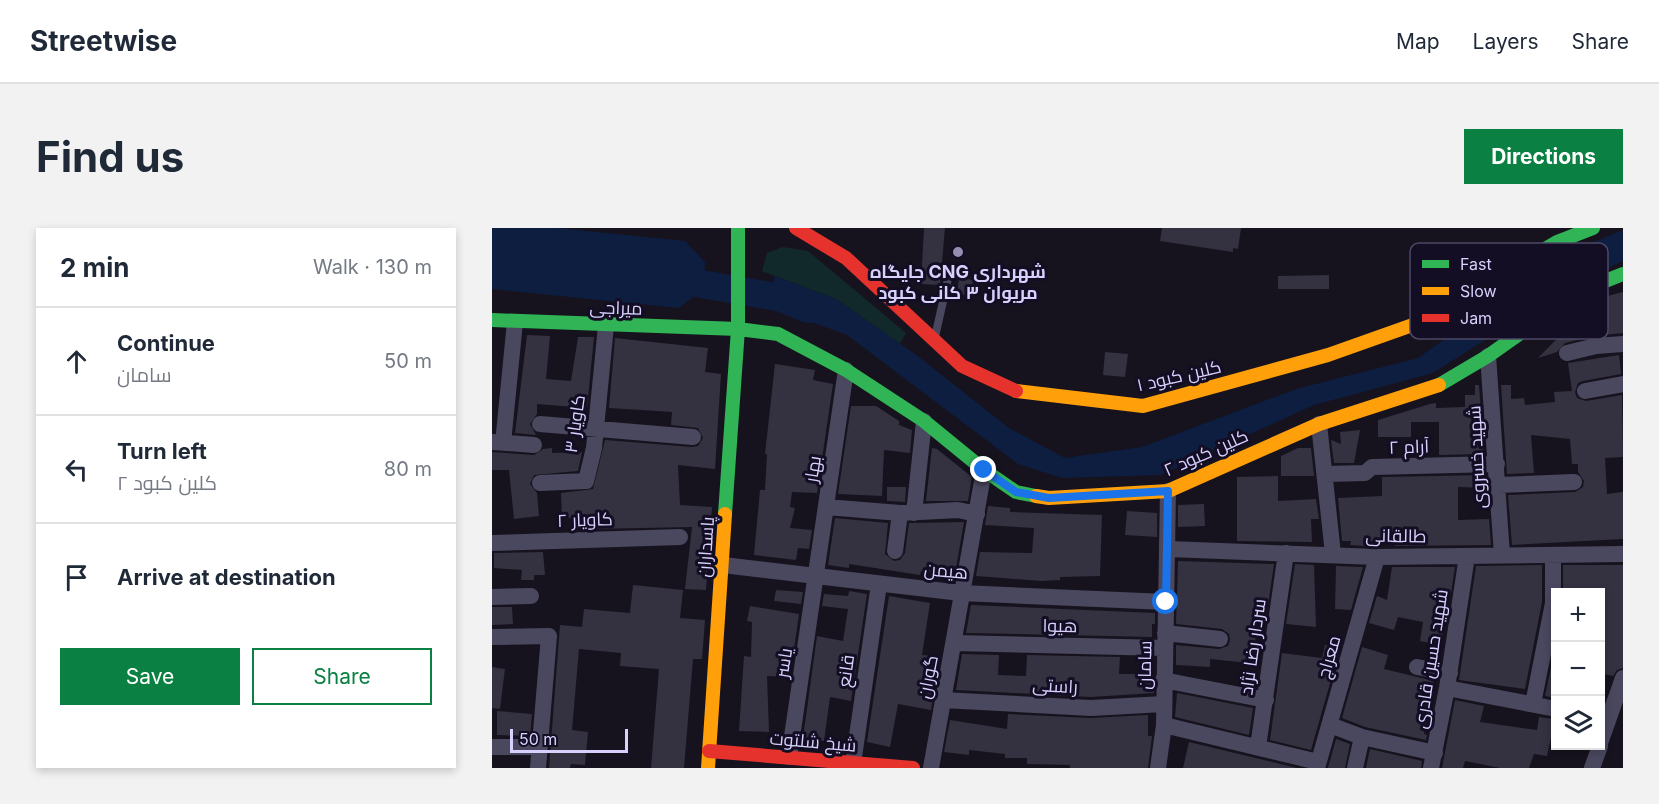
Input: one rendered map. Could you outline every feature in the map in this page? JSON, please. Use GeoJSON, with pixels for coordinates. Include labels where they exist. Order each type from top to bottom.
{"type":"FeatureCollection","features":[{"type":"Feature","properties":{"kind":"street","name":"کلین کبود ۱"},"geometry":{"type":"LineString","coordinates":[[796,228],[846,258],[962,366],[1010,390],[1143,406],[1328,355],[1410,326]]}},
{"type":"Feature","properties":{"kind":"street","name":"کلین کبود ۱"},"geometry":{"type":"LineString","coordinates":[[1555,243],[1593,228]]}},
{"type":"Feature","properties":{"kind":"street","name":"پاسداران"},"geometry":{"type":"LineString","coordinates":[[708,768],[738,329],[739,233]]}},
{"type":"Feature","properties":{"kind":"street","name":"کلین کبود ۲"},"geometry":{"type":"LineString","coordinates":[[1608,280],[1623,274]]}},
{"type":"Feature","properties":{"kind":"street","name":"میراجی"},"geometry":{"type":"LineString","coordinates":[[492,320],[606,326],[738,329]]}},
{"type":"Feature","properties":{"kind":"street"},"geometry":{"type":"LineString","coordinates":[[515,322],[498,442],[534,446]]}},
{"type":"Feature","properties":{"kind":"street","name":"کاویار ۳"},"geometry":{"type":"LineString","coordinates":[[540,483],[586,481],[596,428],[606,326]]}},
{"type":"Feature","properties":{"kind":"street","name":"کلین کبود ۲"},"geometry":{"type":"LineString","coordinates":[[738,329],[778,334],[846,370],[924,421],[984,470],[1016,492],[1049,498],[1168,491],[1319,424],[1432,389],[1512,339]]}},
{"type":"Feature","properties":{"kind":"street"},"geometry":{"type":"LineString","coordinates":[[1568,353],[1596,346],[1623,344]]}},
{"type":"Feature","properties":{"kind":"street","name":"شهید خسروی"},"geometry":{"type":"LineString","coordinates":[[1488,356],[1502,555]]}},
{"type":"Feature","properties":{"kind":"street","name":"بهار"},"geometry":{"type":"LineString","coordinates":[[817,574],[846,370]]}},
{"type":"Feature","properties":{"kind":"street"},"geometry":{"type":"LineString","coordinates":[[1585,391],[1623,384]]}},
{"type":"Feature","properties":{"kind":"street"},"geometry":{"type":"LineString","coordinates":[[896,551],[907,513],[924,421]]}},
{"type":"Feature","properties":{"kind":"street"},"geometry":{"type":"LineString","coordinates":[[540,424],[693,436]]}},
{"type":"Feature","properties":{"kind":"street"},"geometry":{"type":"LineString","coordinates":[[1319,424],[1333,554]]}},
{"type":"Feature","properties":{"kind":"street","name":"آرام ۲"},"geometry":{"type":"LineString","coordinates":[[1325,474],[1365,473],[1372,467],[1497,464]]}},
{"type":"Feature","properties":{"kind":"street","name":"گوران"},"geometry":{"type":"LineString","coordinates":[[931,768],[984,470]]}},
{"type":"Feature","properties":{"kind":"street"},"geometry":{"type":"LineString","coordinates":[[1498,485],[1574,482]]}},
{"type":"Feature","properties":{"kind":"street","name":"سامان"},"geometry":{"type":"LineString","coordinates":[[1158,768],[1164,725],[1162,680],[1169,549],[1168,491]]}},
{"type":"Feature","properties":{"kind":"street"},"geometry":{"type":"LineString","coordinates":[[826,507],[907,513],[958,510],[977,514]]}},
{"type":"Feature","properties":{"kind":"street","name":"کاویار ۲"},"geometry":{"type":"LineString","coordinates":[[492,543],[680,537]]}},
{"type":"Feature","properties":{"kind":"street","name":"طالقانی"},"geometry":{"type":"LineString","coordinates":[[1169,549],[1377,557],[1623,554]]}},
{"type":"Feature","properties":{"kind":"street","name":"سردار رضا نژاد"},"geometry":{"type":"LineString","coordinates":[[1258,747],[1286,553]]}},
{"type":"Feature","properties":{"kind":"street","name":"شهید حسین قادری"},"geometry":{"type":"LineString","coordinates":[[1433,761],[1449,680],[1467,556]]}},
{"type":"Feature","properties":{"kind":"street"},"geometry":{"type":"LineString","coordinates":[[1533,704],[1553,603],[1553,556]]}},
{"type":"Feature","properties":{"kind":"street","name":"معراج"},"geometry":{"type":"LineString","coordinates":[[1318,765],[1377,557]]}},
{"type":"Feature","properties":{"kind":"street","name":"هیمن"},"geometry":{"type":"LineString","coordinates":[[723,565],[817,574],[879,584],[961,593],[1166,602]]}},
{"type":"Feature","properties":{"kind":"street","name":"یاسر"},"geometry":{"type":"LineString","coordinates":[[789,757],[817,574]]}},
{"type":"Feature","properties":{"kind":"street","name":"قانع"},"geometry":{"type":"LineString","coordinates":[[853,764],[879,584]]}},
{"type":"Feature","properties":{"kind":"street"},"geometry":{"type":"LineString","coordinates":[[492,597],[531,596]]}},
{"type":"Feature","properties":{"kind":"street"},"geometry":{"type":"LineString","coordinates":[[492,637],[549,636],[538,768]]}},
{"type":"Feature","properties":{"kind":"street","name":"هیوا"},"geometry":{"type":"LineString","coordinates":[[955,643],[1220,639]]}},
{"type":"Feature","properties":{"kind":"street"},"geometry":{"type":"LineString","coordinates":[[1417,667],[1449,680],[1551,708]]}},
{"type":"Feature","properties":{"kind":"street"},"geometry":{"type":"LineString","coordinates":[[1605,717],[1623,678]]}},
{"type":"Feature","properties":{"kind":"street"},"geometry":{"type":"LineString","coordinates":[[1162,680],[1266,700]]}},
{"type":"Feature","properties":{"kind":"street","name":"راستی"},"geometry":{"type":"LineString","coordinates":[[943,700],[1091,708],[1164,704]]}},
{"type":"Feature","properties":{"kind":"street"},"geometry":{"type":"LineString","coordinates":[[1164,725],[1258,747],[1318,765]]}},
{"type":"Feature","properties":{"kind":"street"},"geometry":{"type":"LineString","coordinates":[[1329,725],[1433,761]]}},
{"type":"Feature","properties":{"kind":"street"},"geometry":{"type":"LineString","coordinates":[[1355,768],[1362,737]]}},
{"type":"Feature","properties":{"kind":"street"},"geometry":{"type":"LineString","coordinates":[[492,747],[539,747]]}},
{"type":"Feature","properties":{"kind":"street"},"geometry":{"type":"LineString","coordinates":[[1592,768],[1598,750]]}},
{"type":"Feature","properties":{"kind":"street","name":"شیخ شلتوت"},"geometry":{"type":"LineString","coordinates":[[709,751],[912,768]]}},
{"type":"Feature","properties":{"kind":"lane"},"geometry":{"type":"LineString","coordinates":[[934,341],[950,270]]}},
{"type":"Feature","properties":{"kind":"green space"},"geometry":{"type":"Polygon","coordinates":[[[783,247],[808,251],[906,333],[900,344],[838,300],[762,271],[767,253],[783,247]]]}},
{"type":"Feature","properties":{"kind":"water"},"geometry":{"type":"Polygon","coordinates":[[[492,228],[558,228],[685,241],[705,262],[704,288],[679,308],[492,289],[492,228]]]}},
{"type":"Feature","properties":{"kind":"water"},"geometry":{"type":"Polygon","coordinates":[[[1623,230],[1623,261],[1608,267],[1608,243],[1592,243],[1623,230]]]}},
{"type":"Feature","properties":{"kind":"water"},"geometry":{"type":"Polygon","coordinates":[[[775,276],[838,300],[919,357],[1009,428],[1065,458],[1142,447],[1296,389],[1418,358],[1445,339],[1486,339],[1433,373],[1314,405],[1160,475],[1062,478],[1018,464],[847,335],[768,306],[775,276]]]}},
{"type":"Feature","properties":{"kind":"building"},"geometry":{"type":"Polygon","coordinates":[[[924,228],[945,228],[940,285],[921,284],[924,228]]]}},
{"type":"Feature","properties":{"kind":"building"},"geometry":{"type":"Polygon","coordinates":[[[1162,228],[1241,228],[1238,249],[1233,248],[1233,252],[1160,241],[1162,228]]]}},
{"type":"Feature","properties":{"kind":"building"},"geometry":{"type":"Polygon","coordinates":[[[1329,275],[1329,289],[1278,289],[1278,276],[1329,275]]]}},
{"type":"Feature","properties":{"kind":"building"},"geometry":{"type":"Polygon","coordinates":[[[959,278],[973,280],[971,296],[957,294],[959,278]]]}},
{"type":"Feature","properties":{"kind":"building"},"geometry":{"type":"Polygon","coordinates":[[[1623,292],[1623,333],[1608,335],[1608,296],[1623,292]]]}},
{"type":"Feature","properties":{"kind":"building"},"geometry":{"type":"Polygon","coordinates":[[[527,335],[550,336],[546,379],[571,381],[578,337],[594,337],[587,408],[537,404],[537,414],[530,424],[536,435],[515,433],[527,335]]]}},
{"type":"Feature","properties":{"kind":"building"},"geometry":{"type":"Polygon","coordinates":[[[615,338],[708,348],[705,372],[721,374],[715,469],[678,465],[680,505],[712,507],[706,590],[685,589],[692,527],[590,529],[590,517],[562,518],[561,493],[593,489],[605,440],[692,447],[698,446],[703,438],[698,428],[671,425],[672,412],[609,408],[615,338]]]}},
{"type":"Feature","properties":{"kind":"building"},"geometry":{"type":"Polygon","coordinates":[[[1557,339],[1582,339],[1565,343],[1557,352],[1538,358],[1557,339]]]}},
{"type":"Feature","properties":{"kind":"building"},"geometry":{"type":"Polygon","coordinates":[[[1105,352],[1128,354],[1125,377],[1103,375],[1105,352]]]}},
{"type":"Feature","properties":{"kind":"building"},"geometry":{"type":"Polygon","coordinates":[[[1619,355],[1621,374],[1583,381],[1578,383],[1575,392],[1577,398],[1586,401],[1622,395],[1623,457],[1605,458],[1607,494],[1623,492],[1623,539],[1512,545],[1508,495],[1575,492],[1583,487],[1584,481],[1578,472],[1578,464],[1572,464],[1570,439],[1531,435],[1534,473],[1507,474],[1501,385],[1511,385],[1511,399],[1524,398],[1525,405],[1555,402],[1554,392],[1572,391],[1568,363],[1619,355]]]}},
{"type":"Feature","properties":{"kind":"building"},"geometry":{"type":"Polygon","coordinates":[[[775,364],[815,370],[813,380],[833,384],[817,493],[792,492],[790,507],[795,508],[790,528],[812,530],[809,549],[798,548],[796,560],[754,555],[760,490],[765,490],[767,454],[765,454],[775,364]]]}},
{"type":"Feature","properties":{"kind":"building"},"geometry":{"type":"Polygon","coordinates":[[[1475,385],[1479,385],[1484,454],[1439,455],[1439,422],[1411,422],[1411,437],[1378,437],[1378,420],[1436,403],[1436,408],[1465,407],[1465,395],[1475,395],[1475,385]]]}},
{"type":"Feature","properties":{"kind":"building"},"geometry":{"type":"Polygon","coordinates":[[[851,406],[876,406],[899,421],[899,425],[912,430],[910,453],[884,450],[882,496],[838,494],[851,406]]]}},
{"type":"Feature","properties":{"kind":"building"},"geometry":{"type":"Polygon","coordinates":[[[1360,430],[1354,463],[1334,463],[1331,440],[1341,444],[1340,432],[1360,430]]]}},
{"type":"Feature","properties":{"kind":"building"},"geometry":{"type":"Polygon","coordinates":[[[552,448],[552,453],[582,452],[578,471],[534,475],[530,484],[537,493],[539,516],[514,519],[509,470],[492,470],[492,452],[534,455],[543,449],[552,448]]]}},
{"type":"Feature","properties":{"kind":"building"},"geometry":{"type":"Polygon","coordinates":[[[932,448],[937,449],[972,477],[968,501],[926,501],[932,448]]]}},
{"type":"Feature","properties":{"kind":"building"},"geometry":{"type":"Polygon","coordinates":[[[1298,448],[1311,448],[1314,476],[1281,476],[1281,456],[1298,448]]]}},
{"type":"Feature","properties":{"kind":"building"},"geometry":{"type":"Polygon","coordinates":[[[1486,475],[1487,488],[1458,487],[1458,520],[1489,519],[1491,545],[1395,546],[1395,544],[1388,544],[1388,541],[1364,541],[1364,546],[1350,545],[1351,541],[1342,541],[1338,498],[1382,496],[1382,477],[1486,475]]]}},
{"type":"Feature","properties":{"kind":"building"},"geometry":{"type":"Polygon","coordinates":[[[1278,476],[1278,501],[1316,499],[1319,519],[1311,519],[1312,542],[1237,541],[1237,477],[1278,476]]]}},
{"type":"Feature","properties":{"kind":"building"},"geometry":{"type":"Polygon","coordinates":[[[887,487],[906,487],[905,502],[887,501],[887,487]]]}},
{"type":"Feature","properties":{"kind":"building"},"geometry":{"type":"Polygon","coordinates":[[[1204,504],[1205,526],[1178,527],[1178,505],[1204,504]]]}},
{"type":"Feature","properties":{"kind":"building"},"geometry":{"type":"Polygon","coordinates":[[[988,506],[1010,508],[1010,512],[1102,515],[1100,576],[1060,577],[1060,580],[1041,581],[976,576],[980,552],[1032,553],[1034,528],[985,525],[988,506]]]}},
{"type":"Feature","properties":{"kind":"building"},"geometry":{"type":"Polygon","coordinates":[[[1127,511],[1157,513],[1157,537],[1125,535],[1127,511]]]}},
{"type":"Feature","properties":{"kind":"building"},"geometry":{"type":"Polygon","coordinates":[[[835,518],[888,523],[885,554],[894,561],[900,560],[905,553],[909,523],[964,522],[955,574],[921,571],[920,575],[849,564],[849,568],[828,565],[835,518]]]}},
{"type":"Feature","properties":{"kind":"building"},"geometry":{"type":"Polygon","coordinates":[[[543,552],[545,575],[534,575],[534,580],[521,580],[522,570],[494,568],[494,553],[543,552]]]}},
{"type":"Feature","properties":{"kind":"building"},"geometry":{"type":"Polygon","coordinates":[[[1178,561],[1274,564],[1266,619],[1258,618],[1254,650],[1261,651],[1259,664],[1210,659],[1210,667],[1176,665],[1176,645],[1219,649],[1228,646],[1230,640],[1229,634],[1222,629],[1176,624],[1178,561]]]}},
{"type":"Feature","properties":{"kind":"building"},"geometry":{"type":"Polygon","coordinates":[[[1295,564],[1314,565],[1316,627],[1286,624],[1295,564]]]}},
{"type":"Feature","properties":{"kind":"building"},"geometry":{"type":"Polygon","coordinates":[[[1542,565],[1542,602],[1525,689],[1459,680],[1476,566],[1542,565]]]}},
{"type":"Feature","properties":{"kind":"building"},"geometry":{"type":"Polygon","coordinates":[[[1563,565],[1623,565],[1623,668],[1617,670],[1613,676],[1605,674],[1605,588],[1563,588],[1563,565]]]}},
{"type":"Feature","properties":{"kind":"building"},"geometry":{"type":"Polygon","coordinates":[[[1336,566],[1363,567],[1351,610],[1335,609],[1336,566]]]}},
{"type":"Feature","properties":{"kind":"building"},"geometry":{"type":"Polygon","coordinates":[[[1392,567],[1455,567],[1451,593],[1443,592],[1437,625],[1444,626],[1441,645],[1420,641],[1423,622],[1398,617],[1394,630],[1369,623],[1377,596],[1387,600],[1392,567]]]}},
{"type":"Feature","properties":{"kind":"building"},"geometry":{"type":"Polygon","coordinates":[[[633,585],[683,590],[680,618],[705,620],[702,659],[693,659],[684,768],[651,768],[659,669],[620,666],[621,653],[579,649],[572,730],[588,732],[585,765],[571,764],[570,768],[549,768],[560,625],[582,627],[584,609],[630,613],[633,585]]]}},
{"type":"Feature","properties":{"kind":"building"},"geometry":{"type":"Polygon","coordinates":[[[776,590],[803,592],[801,604],[774,601],[776,590]]]}},
{"type":"Feature","properties":{"kind":"building"},"geometry":{"type":"Polygon","coordinates":[[[849,591],[867,594],[851,701],[830,697],[824,741],[803,738],[817,636],[843,641],[848,609],[822,606],[824,594],[848,596],[849,591]]]}},
{"type":"Feature","properties":{"kind":"building"},"geometry":{"type":"Polygon","coordinates":[[[889,596],[930,603],[922,655],[936,656],[935,673],[937,673],[931,710],[898,704],[890,747],[867,742],[889,596]]]}},
{"type":"Feature","properties":{"kind":"building"},"geometry":{"type":"Polygon","coordinates":[[[971,605],[1155,613],[1155,624],[1152,624],[1152,637],[966,633],[971,605]]]}},
{"type":"Feature","properties":{"kind":"building"},"geometry":{"type":"Polygon","coordinates":[[[750,606],[799,614],[790,677],[767,676],[769,732],[739,731],[744,656],[751,657],[752,622],[747,621],[750,606]]]}},
{"type":"Feature","properties":{"kind":"building"},"geometry":{"type":"Polygon","coordinates":[[[492,607],[512,607],[513,624],[492,625],[492,607]]]}},
{"type":"Feature","properties":{"kind":"building"},"geometry":{"type":"Polygon","coordinates":[[[1325,645],[1340,648],[1311,750],[1270,740],[1282,653],[1322,658],[1325,645]]]}},
{"type":"Feature","properties":{"kind":"building"},"geometry":{"type":"Polygon","coordinates":[[[1362,647],[1388,655],[1384,669],[1434,681],[1424,734],[1427,735],[1426,740],[1365,727],[1342,718],[1362,647]]]}},
{"type":"Feature","properties":{"kind":"building"},"geometry":{"type":"Polygon","coordinates":[[[962,654],[999,655],[998,675],[1026,676],[1027,655],[1120,657],[1119,674],[1154,674],[1154,693],[1091,697],[956,690],[962,654]]]}},
{"type":"Feature","properties":{"kind":"building"},"geometry":{"type":"Polygon","coordinates":[[[492,667],[505,669],[500,709],[492,708],[492,667]]]}},
{"type":"Feature","properties":{"kind":"building"},"geometry":{"type":"Polygon","coordinates":[[[1551,668],[1551,697],[1545,696],[1551,668]]]}},
{"type":"Feature","properties":{"kind":"building"},"geometry":{"type":"Polygon","coordinates":[[[1177,693],[1253,708],[1249,735],[1175,717],[1177,693]]]}},
{"type":"Feature","properties":{"kind":"building"},"geometry":{"type":"Polygon","coordinates":[[[1455,700],[1484,706],[1480,722],[1537,730],[1539,717],[1551,718],[1551,738],[1547,756],[1534,754],[1529,768],[1500,768],[1465,761],[1463,768],[1442,768],[1455,700]]]}},
{"type":"Feature","properties":{"kind":"building"},"geometry":{"type":"Polygon","coordinates":[[[497,711],[532,714],[530,736],[497,735],[497,711]]]}},
{"type":"Feature","properties":{"kind":"building"},"geometry":{"type":"Polygon","coordinates":[[[1008,714],[1090,718],[1148,715],[1148,736],[1152,736],[1148,768],[1070,768],[1070,765],[1027,764],[1027,758],[1005,758],[1005,754],[969,750],[969,755],[944,752],[950,720],[1007,729],[1008,714]]]}},
{"type":"Feature","properties":{"kind":"building"},"geometry":{"type":"Polygon","coordinates":[[[1336,739],[1350,744],[1345,768],[1328,768],[1336,739]]]}},
{"type":"Feature","properties":{"kind":"building"},"geometry":{"type":"Polygon","coordinates":[[[1189,742],[1297,768],[1183,768],[1189,742]]]}},
{"type":"Feature","properties":{"kind":"building"},"geometry":{"type":"Polygon","coordinates":[[[1370,749],[1422,761],[1421,768],[1366,768],[1370,749]]]}},
{"type":"Feature","properties":{"kind":"waterway"},"geometry":{"type":"LineString","coordinates":[[666,278],[782,298],[808,309]]}},
{"type":"Feature","properties":{"kind":"traffic: fast"},"geometry":{"type":"LineString","coordinates":[[725,514],[738,329],[738,228]]}},
{"type":"Feature","properties":{"kind":"traffic: fast"},"geometry":{"type":"LineString","coordinates":[[1555,243],[1593,228]]}},
{"type":"Feature","properties":{"kind":"traffic: fast"},"geometry":{"type":"LineString","coordinates":[[1608,280],[1623,274]]}},
{"type":"Feature","properties":{"kind":"traffic: fast"},"geometry":{"type":"LineString","coordinates":[[492,320],[738,329],[778,334],[846,370],[924,421],[984,470],[1016,492],[1036,496]]}},
{"type":"Feature","properties":{"kind":"traffic: fast"},"geometry":{"type":"LineString","coordinates":[[1439,385],[1512,339]]}},
{"type":"Feature","properties":{"kind":"traffic: slow"},"geometry":{"type":"LineString","coordinates":[[1016,391],[1143,406],[1328,355],[1410,326]]}},
{"type":"Feature","properties":{"kind":"traffic: slow"},"geometry":{"type":"LineString","coordinates":[[1036,496],[1049,498],[1168,491],[1319,424],[1439,385]]}},
{"type":"Feature","properties":{"kind":"traffic: slow"},"geometry":{"type":"LineString","coordinates":[[708,768],[725,514]]}},
{"type":"Feature","properties":{"kind":"traffic: jam"},"geometry":{"type":"LineString","coordinates":[[796,228],[846,258],[962,366],[1016,391]]}},
{"type":"Feature","properties":{"kind":"traffic: jam"},"geometry":{"type":"LineString","coordinates":[[709,751],[913,768]]}},
{"type":"Feature","properties":{"kind":"place","name":"جایگاه CNG شهرداری مریوان ۳ کانی کبود"},"geometry":{"type":"Point","coordinates":[958,252]}},
{"type":"Feature","properties":{"kind":"route"},"geometry":{"type":"LineString","coordinates":[[984,470],[1016,492],[1049,498],[1168,491],[1169,549],[1166,602]]}}]}
